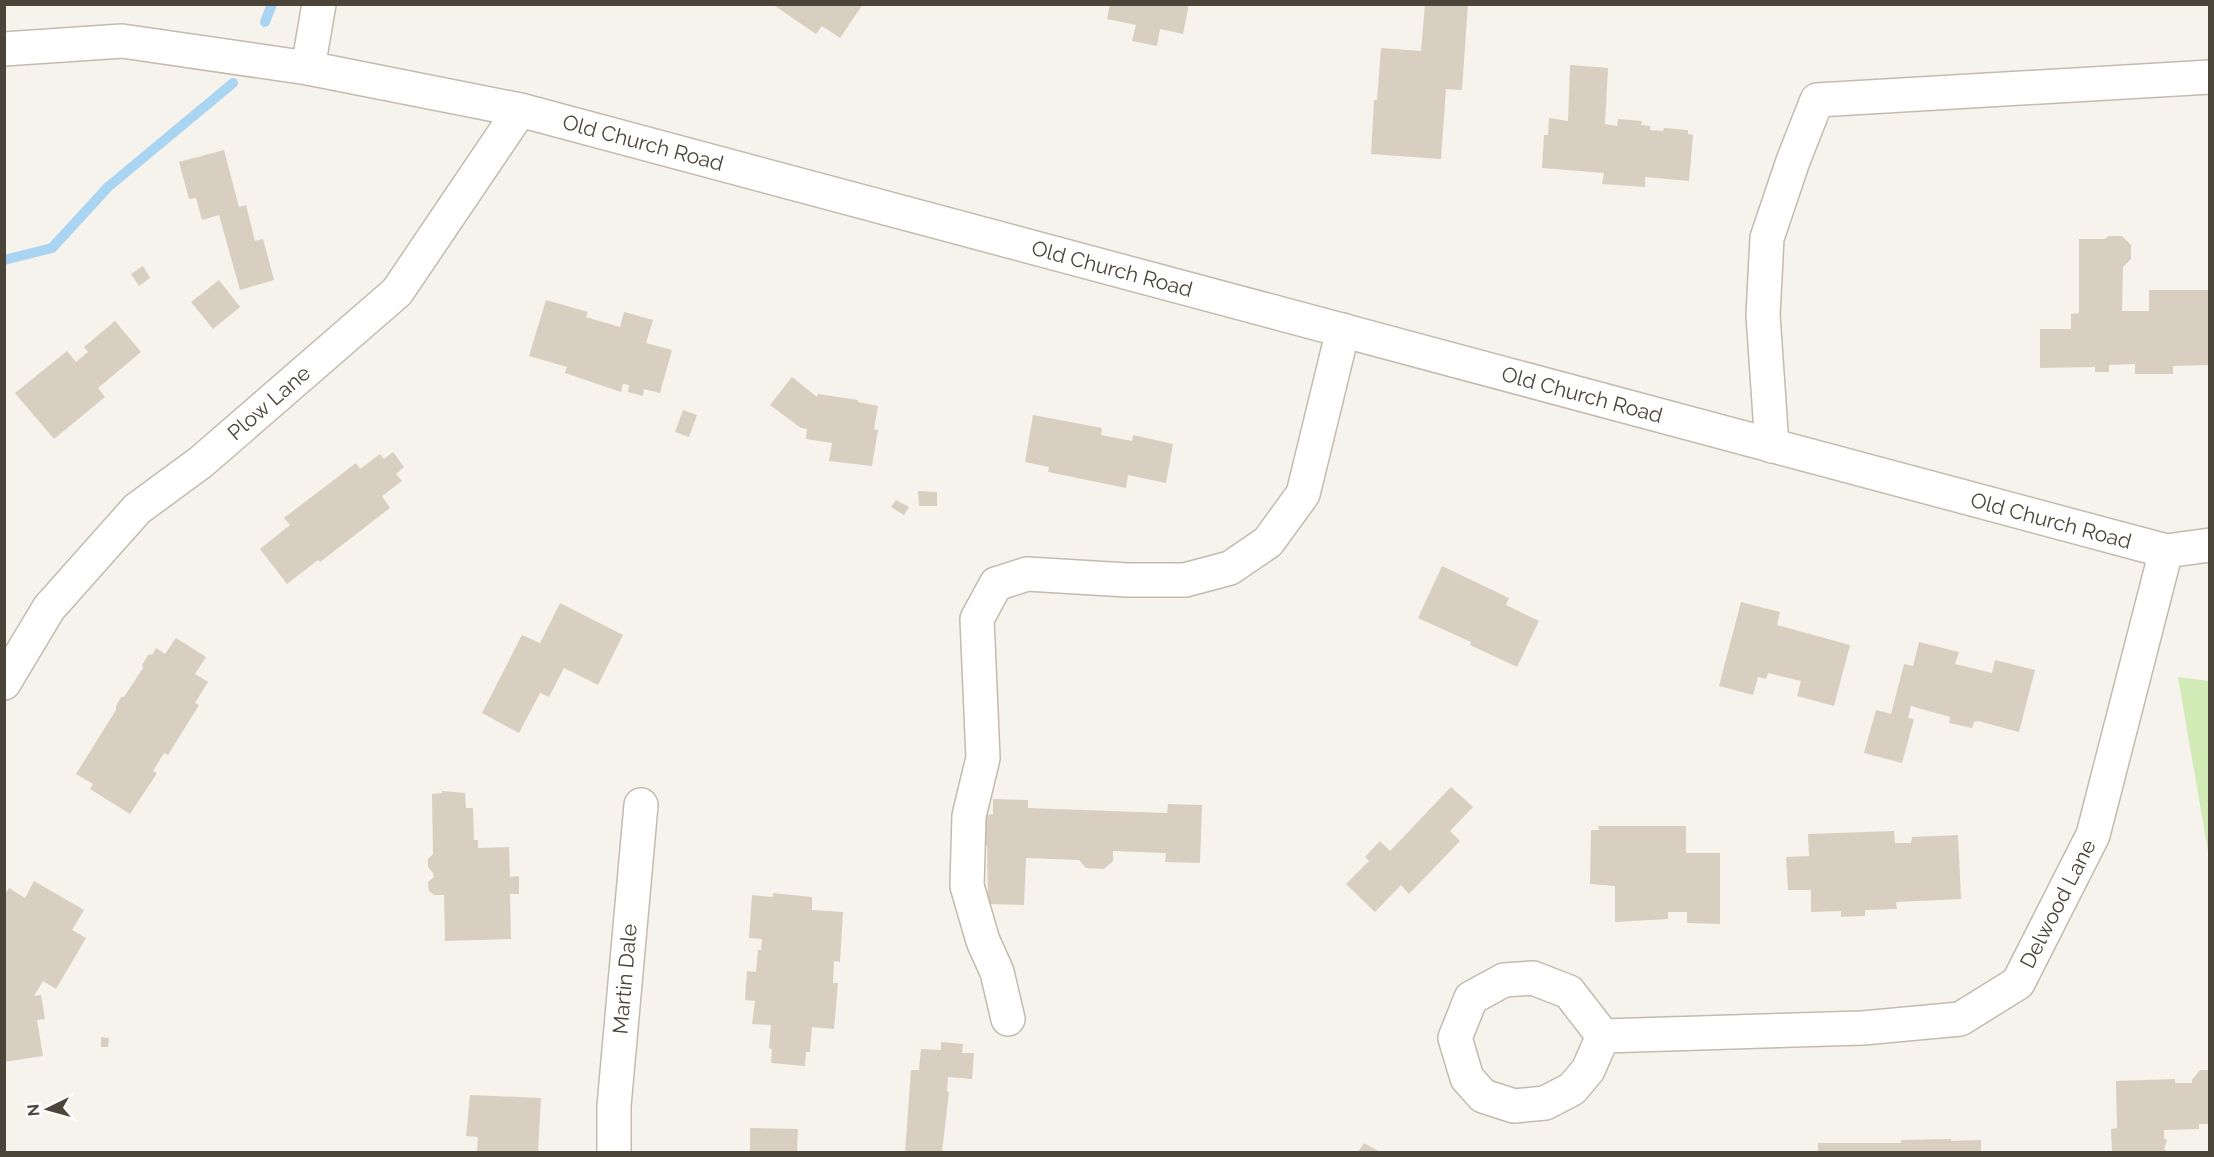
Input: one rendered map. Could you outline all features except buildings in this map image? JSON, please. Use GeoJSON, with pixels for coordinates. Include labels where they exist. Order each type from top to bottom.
{"type":"FeatureCollection","features":[{"type":"Feature","properties":{"kind":"street"},"geometry":{"type":"LineString","coordinates":[[308,68],[320,4]]}},
{"type":"Feature","properties":{"kind":"street","name":"Old Church Road"},"geometry":{"type":"LineString","coordinates":[[4,49],[122,41],[308,68],[520,110],[2166,551],[2210,545]]}},
{"type":"Feature","properties":{"kind":"street"},"geometry":{"type":"LineString","coordinates":[[1772,446],[1763,315],[1767,238],[1817,100],[2210,77]]}},
{"type":"Feature","properties":{"kind":"street","name":"Plow Lane"},"geometry":{"type":"LineString","coordinates":[[4,683],[49,608],[137,509],[201,462],[397,292],[520,110]]}},
{"type":"Feature","properties":{"kind":"street"},"geometry":{"type":"LineString","coordinates":[[1008,1019],[997,972],[982,941],[967,886],[969,816],[983,758],[977,619],[996,584],[1027,574],[1185,580],[1230,568],[1268,542],[1303,494],[1343,330]]}},
{"type":"Feature","properties":{"kind":"street","name":"Delwood Lane"},"geometry":{"type":"LineString","coordinates":[[1603,1036],[1863,1028],[1960,1019],[2018,983],[2093,835],[2166,551]]}},
{"type":"Feature","properties":{"kind":"street","name":"Martin Dale"},"geometry":{"type":"LineString","coordinates":[[614,1152],[614,1106],[641,805]]}},
{"type":"Feature","properties":{"kind":"street"},"geometry":{"type":"LineString","coordinates":[[1533,978],[1569,992],[1603,1036],[1588,1070],[1572,1089],[1545,1103],[1514,1106],[1483,1095],[1467,1078],[1455,1038],[1470,998],[1504,980],[1533,978]]}},
{"type":"Feature","properties":{"kind":"green space"},"geometry":{"type":"Polygon","coordinates":[[[2178,677],[2209,681],[2209,857],[2178,677]]]}},
{"type":"Feature","properties":{"kind":"waterway"},"geometry":{"type":"LineString","coordinates":[[265,22],[272,4]]}},
{"type":"Feature","properties":{"kind":"waterway"},"geometry":{"type":"LineString","coordinates":[[4,260],[52,248],[108,187],[233,83]]}}]}
